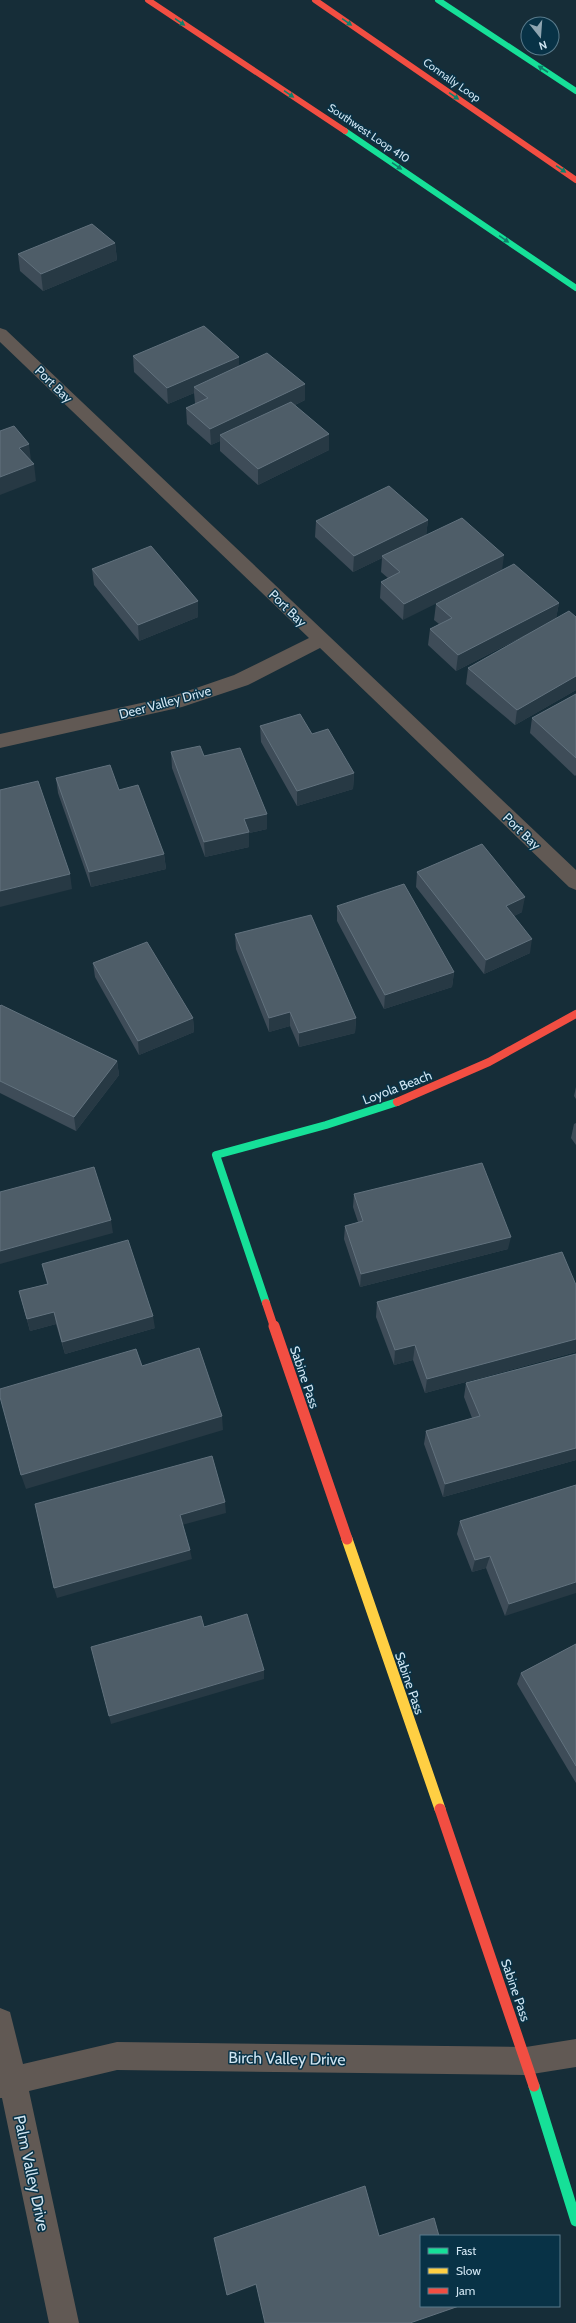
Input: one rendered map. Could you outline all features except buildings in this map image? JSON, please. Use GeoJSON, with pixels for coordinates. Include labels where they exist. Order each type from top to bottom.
{"type":"FeatureCollection","features":[{"type":"Feature","properties":{"kind":"main road","name":"Southwest Loop 410"},"geometry":{"type":"LineString","coordinates":[[148,0],[448,200],[576,288]]}},
{"type":"Feature","properties":{"kind":"main road","name":"Connally Loop"},"geometry":{"type":"LineString","coordinates":[[315,0],[576,180]]}},
{"type":"Feature","properties":{"kind":"main road"},"geometry":{"type":"LineString","coordinates":[[438,0],[576,91]]}},
{"type":"Feature","properties":{"kind":"main road","name":"Loyola Beach"},"geometry":{"type":"LineString","coordinates":[[216,1155],[362,1114],[459,1077],[539,1038],[576,1014]]}},
{"type":"Feature","properties":{"kind":"main road","name":"Sabine Pass"},"geometry":{"type":"LineString","coordinates":[[216,1155],[526,2061],[576,2221]]}},
{"type":"Feature","properties":{"kind":"street","name":"Port Bay"},"geometry":{"type":"LineString","coordinates":[[0,333],[576,882]]}},
{"type":"Feature","properties":{"kind":"street","name":"Deer Valley Drive"},"geometry":{"type":"LineString","coordinates":[[0,741],[175,702],[240,680],[321,640]]}},
{"type":"Feature","properties":{"kind":"street","name":"Palm Valley Drive"},"geometry":{"type":"LineString","coordinates":[[0,2022],[6,2082],[64,2323]]}},
{"type":"Feature","properties":{"kind":"street","name":"Birch Valley Drive"},"geometry":{"type":"LineString","coordinates":[[6,2082],[117,2056],[526,2061],[576,2053]]}},
{"type":"Feature","properties":{"kind":"traffic: fast"},"geometry":{"type":"LineString","coordinates":[[438,0],[576,91]]}},
{"type":"Feature","properties":{"kind":"traffic: fast"},"geometry":{"type":"LineString","coordinates":[[345,131],[576,288]]}},
{"type":"Feature","properties":{"kind":"traffic: fast"},"geometry":{"type":"LineString","coordinates":[[266,1303],[216,1155],[326,1125],[397,1102]]}},
{"type":"Feature","properties":{"kind":"traffic: fast"},"geometry":{"type":"LineString","coordinates":[[534,2086],[576,2221]]}},
{"type":"Feature","properties":{"kind":"traffic: slow"},"geometry":{"type":"LineString","coordinates":[[347,1539],[440,1809]]}},
{"type":"Feature","properties":{"kind":"traffic: jam"},"geometry":{"type":"LineString","coordinates":[[148,0],[345,131]]}},
{"type":"Feature","properties":{"kind":"traffic: jam"},"geometry":{"type":"LineString","coordinates":[[315,0],[576,180]]}},
{"type":"Feature","properties":{"kind":"traffic: jam"},"geometry":{"type":"LineString","coordinates":[[397,1102],[444,1083],[489,1062],[576,1014]]}},
{"type":"Feature","properties":{"kind":"traffic: jam"},"geometry":{"type":"LineString","coordinates":[[266,1303],[347,1539]]}},
{"type":"Feature","properties":{"kind":"traffic: jam"},"geometry":{"type":"LineString","coordinates":[[440,1809],[534,2086]]}}]}
